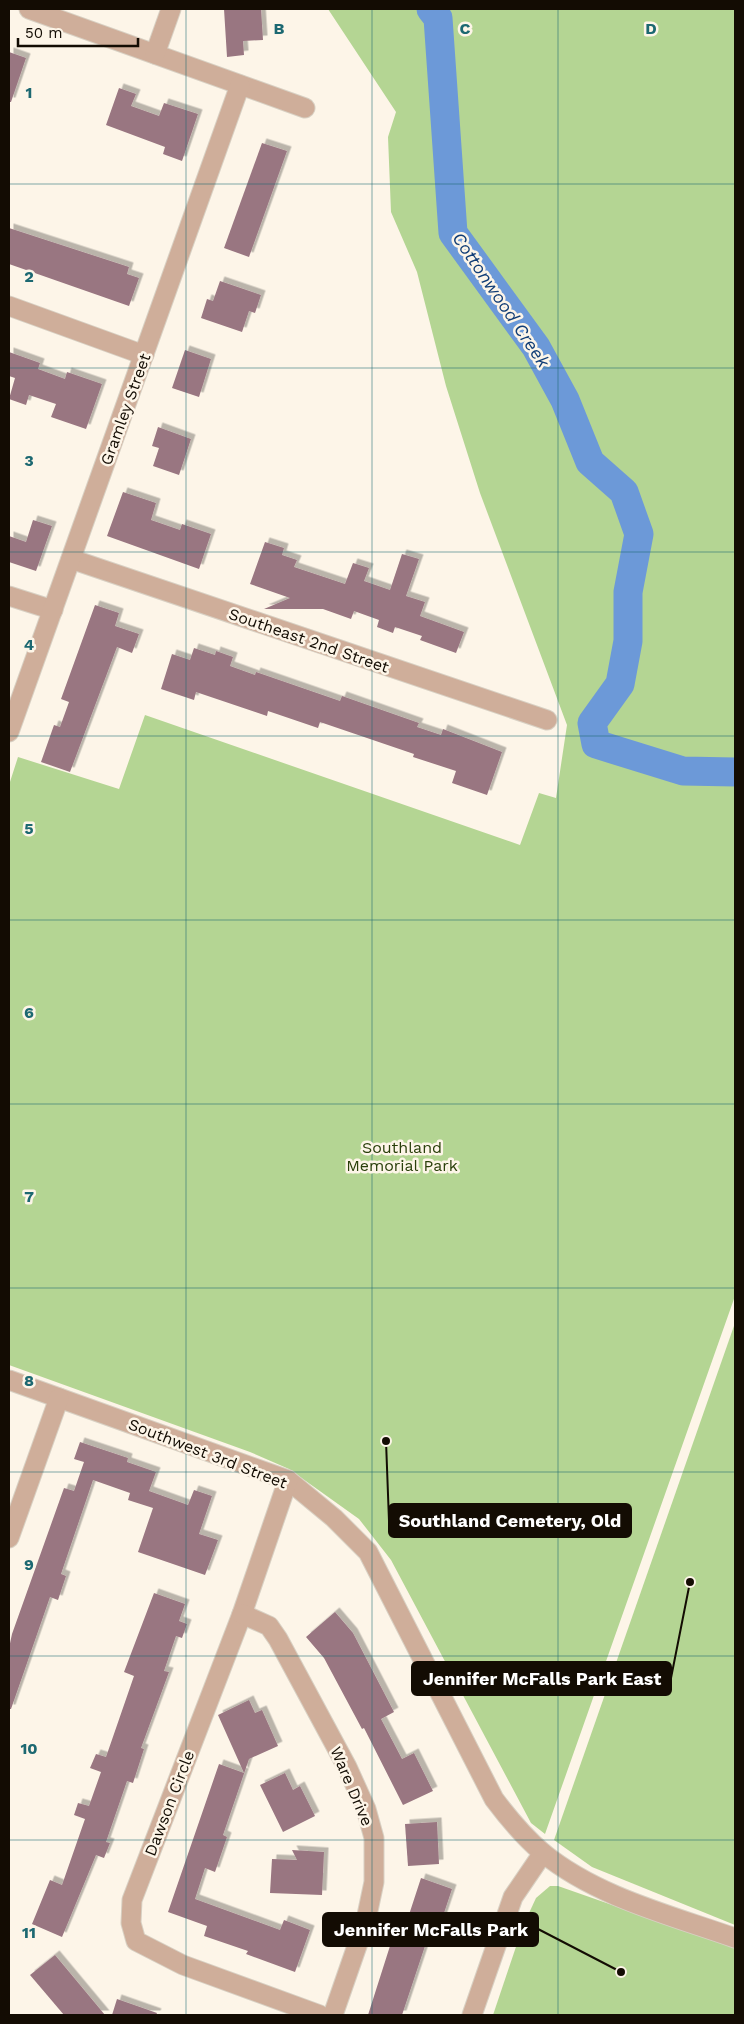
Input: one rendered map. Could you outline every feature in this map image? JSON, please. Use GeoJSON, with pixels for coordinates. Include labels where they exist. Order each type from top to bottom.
{"type":"FeatureCollection","features":[{"type":"Feature","properties":{"kind":"street"},"geometry":{"type":"LineString","coordinates":[[29,9],[305,108]]}},
{"type":"Feature","properties":{"kind":"street"},"geometry":{"type":"LineString","coordinates":[[155,54],[171,9]]}},
{"type":"Feature","properties":{"kind":"street","name":"Gramley Street"},"geometry":{"type":"LineString","coordinates":[[9,732],[240,85]]}},
{"type":"Feature","properties":{"kind":"street"},"geometry":{"type":"LineString","coordinates":[[9,306],[144,354]]}},
{"type":"Feature","properties":{"kind":"street","name":"Southeast 2nd Street"},"geometry":{"type":"LineString","coordinates":[[71,559],[547,720]]}},
{"type":"Feature","properties":{"kind":"street"},"geometry":{"type":"LineString","coordinates":[[9,596],[52,610]]}},
{"type":"Feature","properties":{"kind":"street","name":"Southwest 3rd Street"},"geometry":{"type":"LineString","coordinates":[[9,1380],[288,1480],[334,1518],[368,1552],[494,1799],[515,1827],[543,1853],[589,1882],[626,1900],[735,1938]]}},
{"type":"Feature","properties":{"kind":"street"},"geometry":{"type":"LineString","coordinates":[[9,1538],[59,1398]]}},
{"type":"Feature","properties":{"kind":"street","name":"Dawson Circle"},"geometry":{"type":"LineString","coordinates":[[288,1480],[242,1614],[132,1900],[131,1923],[136,1941],[182,1965],[320,2015]]}},
{"type":"Feature","properties":{"kind":"street","name":"Ware Drive"},"geometry":{"type":"LineString","coordinates":[[242,1614],[269,1626],[278,1639],[347,1768],[366,1808],[374,1838],[374,1882],[366,1920],[333,2015]]}},
{"type":"Feature","properties":{"kind":"street"},"geometry":{"type":"LineString","coordinates":[[472,2015],[514,1897],[543,1853]]}},
{"type":"Feature","properties":{"kind":"green space","name":"Southland Memorial Park"},"geometry":{"type":"Polygon","coordinates":[[[328,9],[735,9],[735,1296],[545,1834],[531,1823],[391,1560],[359,1519],[289,1469],[250,1452],[9,1365],[9,785],[18,757],[119,789],[145,715],[520,845],[539,793],[556,798],[567,725],[480,493],[446,386],[417,272],[391,212],[388,137],[396,112],[328,9]]]}},
{"type":"Feature","properties":{"kind":"green space"},"geometry":{"type":"Polygon","coordinates":[[[735,1323],[735,1925],[592,1867],[554,1840],[735,1323]]]}},
{"type":"Feature","properties":{"kind":"green space"},"geometry":{"type":"Polygon","coordinates":[[[550,1886],[558,1886],[735,1948],[735,2015],[493,2015],[523,1926],[536,1898],[550,1886]]]}},
{"type":"Feature","properties":{"kind":"building"},"geometry":{"type":"Polygon","coordinates":[[[224,9],[261,9],[263,40],[243,41],[244,55],[227,57],[224,9]]]}},
{"type":"Feature","properties":{"kind":"building"},"geometry":{"type":"Polygon","coordinates":[[[9,52],[26,58],[11,102],[9,102],[9,52]]]}},
{"type":"Feature","properties":{"kind":"building"},"geometry":{"type":"Polygon","coordinates":[[[119,88],[136,94],[131,106],[159,116],[164,103],[198,114],[182,161],[163,154],[165,147],[106,125],[119,88]]]}},
{"type":"Feature","properties":{"kind":"building"},"geometry":{"type":"Polygon","coordinates":[[[262,143],[287,151],[249,257],[224,248],[262,143]]]}},
{"type":"Feature","properties":{"kind":"building"},"geometry":{"type":"Polygon","coordinates":[[[9,228],[129,267],[127,274],[139,278],[129,306],[9,264],[9,228]]]}},
{"type":"Feature","properties":{"kind":"building"},"geometry":{"type":"Polygon","coordinates":[[[220,281],[261,295],[255,313],[249,311],[242,332],[201,318],[207,299],[213,301],[220,281]]]}},
{"type":"Feature","properties":{"kind":"building"},"geometry":{"type":"Polygon","coordinates":[[[185,350],[211,359],[199,397],[172,388],[185,350]]]}},
{"type":"Feature","properties":{"kind":"building"},"geometry":{"type":"Polygon","coordinates":[[[9,352],[40,363],[38,369],[65,379],[67,372],[102,384],[86,429],[51,417],[56,404],[29,395],[26,405],[9,399],[15,378],[9,376],[9,352]]]}},
{"type":"Feature","properties":{"kind":"building"},"geometry":{"type":"Polygon","coordinates":[[[158,427],[191,439],[179,475],[153,466],[159,448],[152,446],[158,427]]]}},
{"type":"Feature","properties":{"kind":"building"},"geometry":{"type":"Polygon","coordinates":[[[123,492],[156,503],[151,520],[180,530],[182,524],[211,534],[199,569],[107,536],[123,492]]]}},
{"type":"Feature","properties":{"kind":"building"},"geometry":{"type":"Polygon","coordinates":[[[33,520],[52,526],[36,571],[9,562],[9,536],[26,542],[33,520]]]}},
{"type":"Feature","properties":{"kind":"building"},"geometry":{"type":"Polygon","coordinates":[[[265,542],[284,548],[282,555],[297,560],[294,567],[345,584],[353,563],[369,568],[364,581],[390,590],[402,554],[419,559],[406,596],[425,602],[420,616],[464,632],[456,653],[420,640],[422,636],[395,627],[393,633],[377,627],[379,620],[354,611],[351,619],[323,609],[264,609],[290,598],[250,584],[265,542]]]}},
{"type":"Feature","properties":{"kind":"building"},"geometry":{"type":"Polygon","coordinates":[[[95,605],[119,613],[115,626],[139,634],[132,653],[117,647],[70,772],[41,762],[54,725],[60,727],[69,702],[61,699],[95,605]]]}},
{"type":"Feature","properties":{"kind":"building"},"geometry":{"type":"Polygon","coordinates":[[[194,648],[215,655],[216,651],[233,657],[230,666],[255,675],[256,672],[340,701],[342,696],[419,723],[417,727],[441,735],[443,729],[502,752],[487,795],[452,783],[456,771],[413,757],[414,754],[320,722],[318,728],[268,711],[267,716],[196,692],[194,700],[161,689],[172,654],[190,660],[194,648]]]}},
{"type":"Feature","properties":{"kind":"building"},"geometry":{"type":"Polygon","coordinates":[[[80,1442],[128,1458],[127,1462],[156,1472],[149,1491],[188,1505],[194,1490],[212,1496],[199,1534],[218,1540],[205,1575],[138,1552],[153,1508],[128,1500],[130,1493],[93,1480],[61,1574],[66,1576],[58,1600],[50,1597],[11,1709],[9,1709],[9,1648],[12,1634],[64,1488],[74,1491],[84,1462],[74,1459],[80,1442]]]}},
{"type":"Feature","properties":{"kind":"building"},"geometry":{"type":"Polygon","coordinates":[[[154,1593],[185,1604],[179,1621],[187,1624],[182,1638],[176,1636],[164,1671],[169,1672],[141,1748],[144,1749],[133,1783],[127,1781],[106,1842],[110,1843],[104,1858],[96,1855],[62,1937],[32,1924],[50,1880],[62,1885],[85,1819],[74,1815],[78,1803],[89,1806],[101,1772],[90,1768],[96,1754],[106,1757],[134,1676],[124,1672],[154,1593]]]}},
{"type":"Feature","properties":{"kind":"building"},"geometry":{"type":"Polygon","coordinates":[[[335,1612],[353,1633],[394,1712],[381,1719],[402,1759],[414,1753],[433,1791],[403,1805],[364,1728],[362,1729],[324,1658],[306,1637],[335,1612]]]}},
{"type":"Feature","properties":{"kind":"building"},"geometry":{"type":"Polygon","coordinates":[[[249,1700],[255,1713],[262,1710],[278,1746],[249,1759],[223,1835],[227,1837],[215,1872],[205,1868],[195,1899],[280,1930],[284,1920],[310,1930],[295,1972],[246,1954],[248,1951],[204,1936],[207,1926],[168,1912],[219,1764],[244,1773],[218,1715],[249,1700]]]}},
{"type":"Feature","properties":{"kind":"building"},"geometry":{"type":"Polygon","coordinates":[[[285,1773],[293,1790],[300,1786],[315,1816],[283,1832],[260,1785],[285,1773]]]}},
{"type":"Feature","properties":{"kind":"building"},"geometry":{"type":"Polygon","coordinates":[[[437,1822],[439,1864],[408,1866],[405,1824],[437,1822]]]}},
{"type":"Feature","properties":{"kind":"building"},"geometry":{"type":"Polygon","coordinates":[[[292,1850],[324,1852],[322,1895],[270,1893],[272,1859],[297,1860],[292,1850]]]}},
{"type":"Feature","properties":{"kind":"building"},"geometry":{"type":"Polygon","coordinates":[[[421,1878],[452,1889],[440,1925],[433,1922],[402,2015],[368,2015],[397,1924],[405,1927],[421,1878]]]}},
{"type":"Feature","properties":{"kind":"building"},"geometry":{"type":"Polygon","coordinates":[[[55,1955],[105,2015],[64,2015],[30,1975],[55,1955]]]}},
{"type":"Feature","properties":{"kind":"building"},"geometry":{"type":"Polygon","coordinates":[[[117,1999],[157,2013],[156,2015],[112,2015],[117,1999]]]}},
{"type":"Feature","properties":{"kind":"waterway","name":"Cottonwood Creek"},"geometry":{"type":"LineString","coordinates":[[431,9],[438,18],[453,233],[536,347],[565,400],[590,462],[624,492],[639,534],[628,592],[628,641],[620,684],[592,723],[596,744],[683,771],[735,772]]}},
{"type":"Feature","properties":{"kind":"place","name":"Southland Cemetery, Old"},"geometry":{"type":"Point","coordinates":[386,1441]}},
{"type":"Feature","properties":{"kind":"place","name":"Jennifer McFalls Park East"},"geometry":{"type":"Point","coordinates":[690,1582]}},
{"type":"Feature","properties":{"kind":"place","name":"Jennifer McFalls Park"},"geometry":{"type":"Point","coordinates":[621,1972]}}]}
